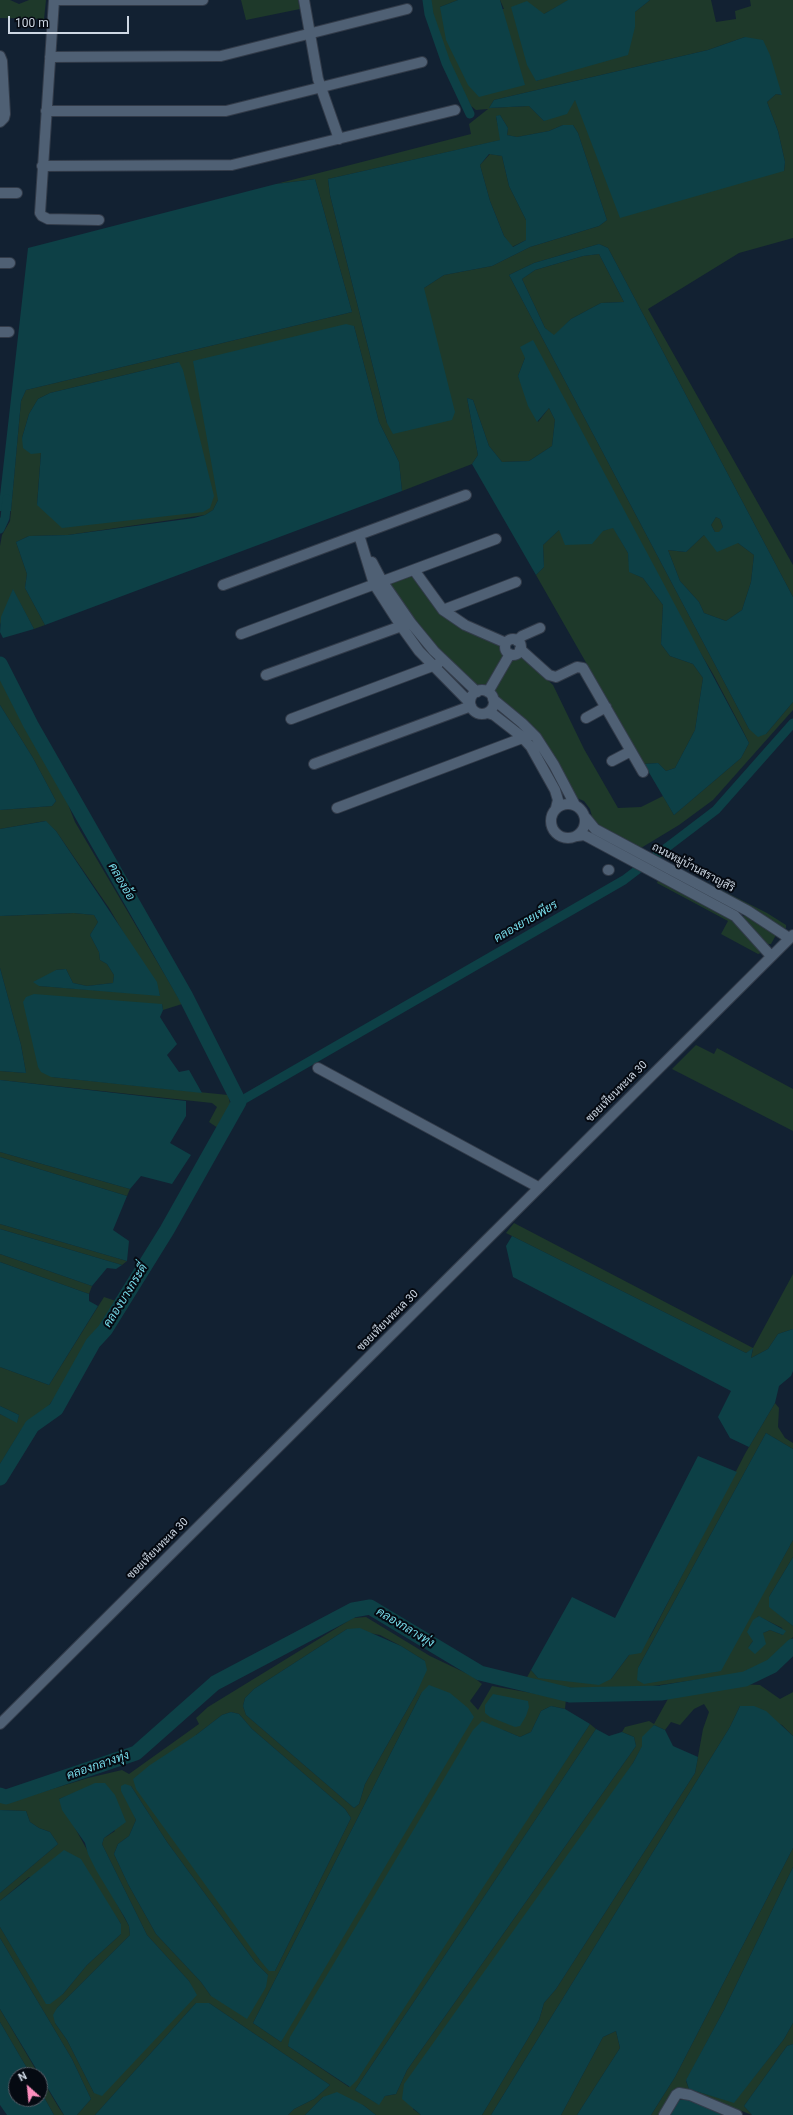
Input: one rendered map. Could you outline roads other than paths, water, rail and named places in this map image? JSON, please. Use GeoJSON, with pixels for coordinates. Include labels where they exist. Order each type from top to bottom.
{"type":"FeatureCollection","features":[{"type":"Feature","properties":{"kind":"street"},"geometry":{"type":"LineString","coordinates":[[99,220],[48,219],[40,213],[42,166],[55,0],[202,0]]}},
{"type":"Feature","properties":{"kind":"street"},"geometry":{"type":"LineString","coordinates":[[304,0],[321,87],[339,139]]}},
{"type":"Feature","properties":{"kind":"street"},"geometry":{"type":"LineString","coordinates":[[50,57],[221,56],[407,9]]}},
{"type":"Feature","properties":{"kind":"street"},"geometry":{"type":"LineString","coordinates":[[0,56],[2,61],[5,114],[4,118],[0,122]]}},
{"type":"Feature","properties":{"kind":"street"},"geometry":{"type":"LineString","coordinates":[[46,111],[226,111],[422,62]]}},
{"type":"Feature","properties":{"kind":"street"},"geometry":{"type":"LineString","coordinates":[[42,166],[232,165],[455,110]]}},
{"type":"Feature","properties":{"kind":"street"},"geometry":{"type":"LineString","coordinates":[[0,193],[17,193]]}},
{"type":"Feature","properties":{"kind":"street"},"geometry":{"type":"LineString","coordinates":[[223,585],[466,495]]}},
{"type":"Feature","properties":{"kind":"street"},"geometry":{"type":"LineString","coordinates":[[359,535],[378,583],[406,624],[418,651],[476,713],[488,713],[494,715],[523,738],[546,771],[555,790],[558,800],[551,818],[553,829],[561,837],[566,838],[577,836],[584,828],[586,818],[583,811],[575,805],[567,803],[556,808]]}},
{"type":"Feature","properties":{"kind":"street"},"geometry":{"type":"LineString","coordinates":[[241,634],[496,539]]}},
{"type":"Feature","properties":{"kind":"street"},"geometry":{"type":"LineString","coordinates":[[414,570],[429,593],[443,610],[465,624],[506,644]]}},
{"type":"Feature","properties":{"kind":"street"},"geometry":{"type":"LineString","coordinates":[[443,610],[516,582]]}},
{"type":"Feature","properties":{"kind":"street"},"geometry":{"type":"LineString","coordinates":[[406,624],[476,692]]}},
{"type":"Feature","properties":{"kind":"street"},"geometry":{"type":"LineString","coordinates":[[266,675],[406,624]]}},
{"type":"Feature","properties":{"kind":"street"},"geometry":{"type":"LineString","coordinates":[[510,654],[517,653],[518,645],[522,636],[540,628]]}},
{"type":"Feature","properties":{"kind":"street"},"geometry":{"type":"LineString","coordinates":[[510,654],[506,651],[506,644],[510,640],[518,645],[549,675],[556,677],[578,666],[583,668],[643,772]]}},
{"type":"Feature","properties":{"kind":"street"},"geometry":{"type":"LineString","coordinates":[[488,713],[493,707],[490,696],[510,654]]}},
{"type":"Feature","properties":{"kind":"street"},"geometry":{"type":"LineString","coordinates":[[291,719],[445,661]]}},
{"type":"Feature","properties":{"kind":"street"},"geometry":{"type":"LineString","coordinates":[[470,705],[472,696],[476,692],[482,691],[490,696],[533,734],[546,752],[575,805]]}},
{"type":"Feature","properties":{"kind":"street"},"geometry":{"type":"LineString","coordinates":[[314,764],[470,705]]}},
{"type":"Feature","properties":{"kind":"street"},"geometry":{"type":"LineString","coordinates":[[586,718],[606,707]]}},
{"type":"Feature","properties":{"kind":"street"},"geometry":{"type":"LineString","coordinates":[[337,808],[533,734]]}},
{"type":"Feature","properties":{"kind":"street"},"geometry":{"type":"LineString","coordinates":[[612,761],[631,751]]}},
{"type":"Feature","properties":{"kind":"street","name":"ถนนหมู่บ้านสราญสิริ"},"geometry":{"type":"LineString","coordinates":[[586,818],[595,829],[745,909],[791,937]]}},
{"type":"Feature","properties":{"kind":"street","name":"ถนนหมู่บ้านสราญสิริ"},"geometry":{"type":"LineString","coordinates":[[577,836],[584,835],[735,916],[772,956]]}},
{"type":"Feature","properties":{"kind":"street"},"geometry":{"type":"LineString","coordinates":[[687,891],[692,881]]}},
{"type":"Feature","properties":{"kind":"street"},"geometry":{"type":"LineString","coordinates":[[740,922],[738,916],[740,912],[745,909]]}},
{"type":"Feature","properties":{"kind":"street","name":"ซอยเทียนทะเล 30"},"geometry":{"type":"LineString","coordinates":[[0,1724],[538,1187],[791,937]]}},
{"type":"Feature","properties":{"kind":"street"},"geometry":{"type":"LineString","coordinates":[[318,1068],[538,1187]]}},
{"type":"Feature","properties":{"kind":"street"},"geometry":{"type":"LineString","coordinates":[[664,2115],[676,2095],[679,2093],[690,2095],[737,2115]]}},
{"type":"Feature","properties":{"kind":"waterway"},"geometry":{"type":"LineString","coordinates":[[427,0],[429,14],[446,63],[470,114]]}},
{"type":"Feature","properties":{"kind":"waterway"},"geometry":{"type":"LineString","coordinates":[[0,529],[5,518],[7,499]]}},
{"type":"Feature","properties":{"kind":"waterway","name":"คลองอ้อ"},"geometry":{"type":"LineString","coordinates":[[0,664],[31,725],[185,995],[239,1102],[167,1230],[105,1330],[93,1343],[56,1409],[32,1426],[0,1478]]}},
{"type":"Feature","properties":{"kind":"waterway","name":"คลองยายเพียร"},"geometry":{"type":"LineString","coordinates":[[239,1102],[624,880],[716,810],[793,723]]}},
{"type":"Feature","properties":{"kind":"waterway","name":"คลองกลางทุ่ง"},"geometry":{"type":"LineString","coordinates":[[0,1795],[6,1797],[136,1753],[215,1683],[353,1610],[370,1607],[480,1673],[570,1695],[661,1693],[745,1679],[772,1666],[793,1646]]}},
{"type":"Feature","properties":{"kind":"water label","name":"คลองบางกระดี่"},"geometry":{"type":"Point","coordinates":[126,1296]}}]}
